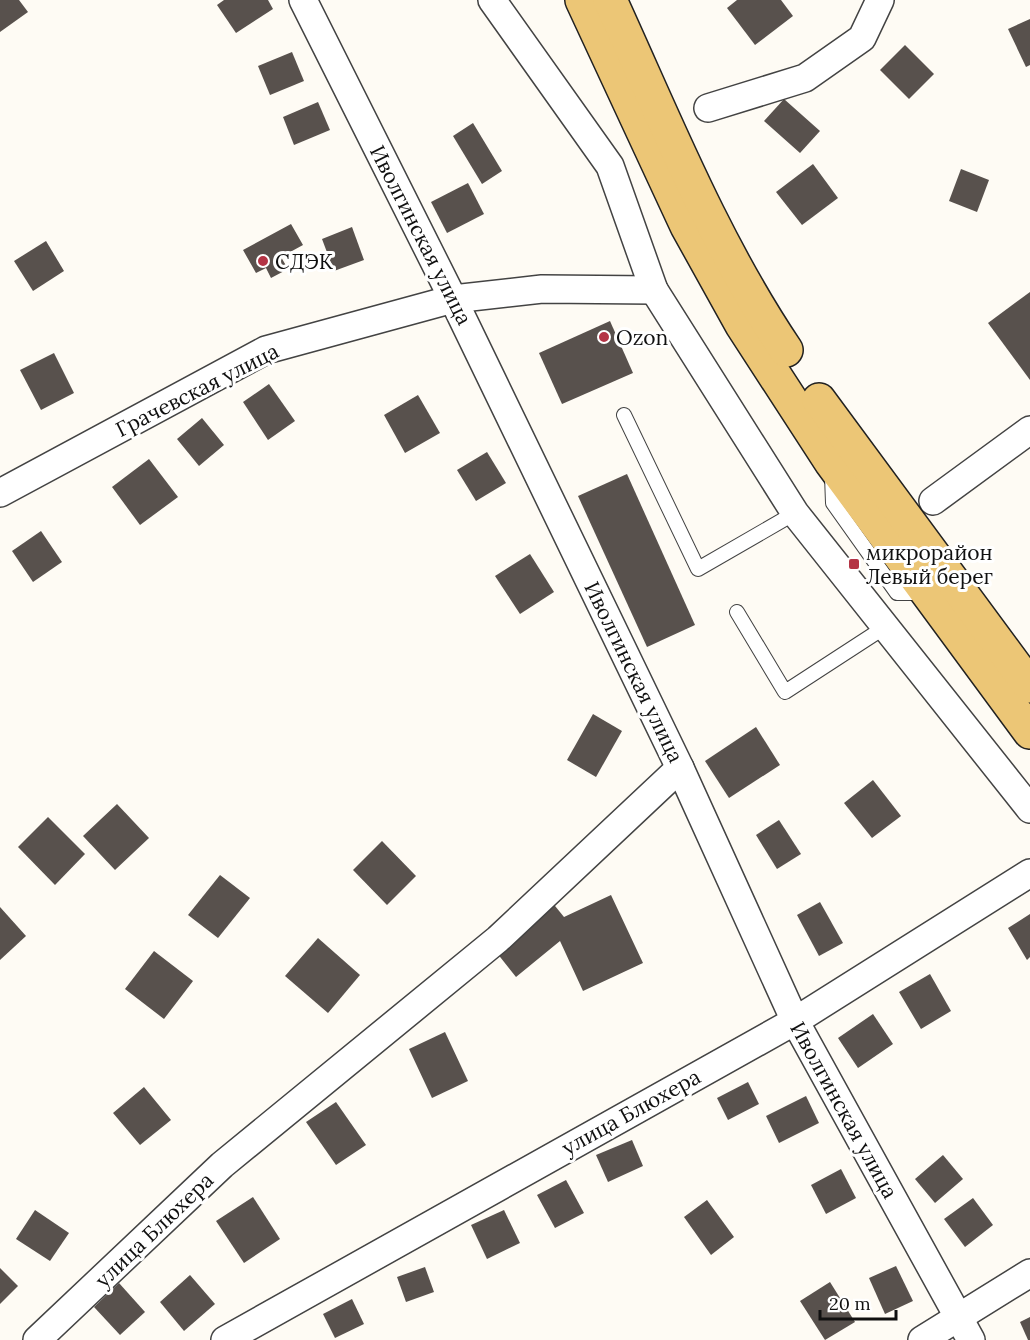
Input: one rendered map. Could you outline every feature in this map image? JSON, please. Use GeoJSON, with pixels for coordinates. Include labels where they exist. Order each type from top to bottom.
{"type":"FeatureCollection","features":[{"type":"Feature","properties":{"kind":"main road"},"geometry":{"type":"LineString","coordinates":[[582,0],[692,236],[741,325],[831,462],[1030,732]]}},
{"type":"Feature","properties":{"kind":"main road"},"geometry":{"type":"LineString","coordinates":[[610,0],[708,213],[762,315],[841,433],[1030,686]]}},
{"type":"Feature","properties":{"kind":"street","name":"Иволгинская улица"},"geometry":{"type":"LineString","coordinates":[[303,0],[453,298],[680,768],[795,1021],[971,1340]]}},
{"type":"Feature","properties":{"kind":"street"},"geometry":{"type":"LineString","coordinates":[[492,0],[610,166],[654,290],[795,513],[1030,809]]}},
{"type":"Feature","properties":{"kind":"street"},"geometry":{"type":"LineString","coordinates":[[708,108],[805,78],[862,38],[880,0]]}},
{"type":"Feature","properties":{"kind":"street","name":"Грачевская улица"},"geometry":{"type":"LineString","coordinates":[[0,493],[266,350],[453,298],[542,289],[654,290]]}},
{"type":"Feature","properties":{"kind":"street"},"geometry":{"type":"LineString","coordinates":[[933,501],[1030,430]]}},
{"type":"Feature","properties":{"kind":"street","name":"улица Блюхера"},"geometry":{"type":"LineString","coordinates":[[37,1340],[222,1165],[498,939],[680,768]]}},
{"type":"Feature","properties":{"kind":"street","name":"улица Блюхера"},"geometry":{"type":"LineString","coordinates":[[225,1340],[795,1021],[1030,873]]}},
{"type":"Feature","properties":{"kind":"street"},"geometry":{"type":"LineString","coordinates":[[922,1340],[957,1316],[1030,1274]]}},
{"type":"Feature","properties":{"kind":"lane"},"geometry":{"type":"LineString","coordinates":[[624,415],[698,569],[795,513]]}},
{"type":"Feature","properties":{"kind":"lane"},"geometry":{"type":"LineString","coordinates":[[737,612],[785,692],[885,627]]}},
{"type":"Feature","properties":{"kind":"building"},"geometry":{"type":"Polygon","coordinates":[[[0,0],[19,0],[28,12],[0,32],[0,0]]]}},
{"type":"Feature","properties":{"kind":"building"},"geometry":{"type":"Polygon","coordinates":[[[224,0],[268,0],[273,9],[236,33],[217,5],[224,0]]]}},
{"type":"Feature","properties":{"kind":"building"},"geometry":{"type":"Polygon","coordinates":[[[737,0],[781,0],[793,16],[755,45],[727,8],[737,0]]]}},
{"type":"Feature","properties":{"kind":"building"},"geometry":{"type":"Polygon","coordinates":[[[1030,19],[1030,65],[1026,67],[1008,29],[1030,19]]]}},
{"type":"Feature","properties":{"kind":"building"},"geometry":{"type":"Polygon","coordinates":[[[905,45],[934,74],[909,99],[880,70],[905,45]]]}},
{"type":"Feature","properties":{"kind":"building"},"geometry":{"type":"Polygon","coordinates":[[[292,52],[304,81],[270,95],[258,66],[292,52]]]}},
{"type":"Feature","properties":{"kind":"building"},"geometry":{"type":"Polygon","coordinates":[[[784,99],[820,131],[800,153],[764,121],[784,99]]]}},
{"type":"Feature","properties":{"kind":"building"},"geometry":{"type":"Polygon","coordinates":[[[318,102],[330,130],[294,145],[283,117],[318,102]]]}},
{"type":"Feature","properties":{"kind":"building"},"geometry":{"type":"Polygon","coordinates":[[[473,123],[502,171],[482,184],[453,136],[473,123]]]}},
{"type":"Feature","properties":{"kind":"building"},"geometry":{"type":"Polygon","coordinates":[[[813,164],[838,198],[802,225],[776,192],[813,164]]]}},
{"type":"Feature","properties":{"kind":"building"},"geometry":{"type":"Polygon","coordinates":[[[961,169],[989,180],[977,212],[949,201],[961,169]]]}},
{"type":"Feature","properties":{"kind":"building"},"geometry":{"type":"Polygon","coordinates":[[[468,183],[484,214],[447,233],[431,202],[468,183]]]}},
{"type":"Feature","properties":{"kind":"building"},"geometry":{"type":"Polygon","coordinates":[[[291,224],[303,245],[281,257],[288,269],[271,278],[266,268],[256,273],[243,250],[291,224]]]}},
{"type":"Feature","properties":{"kind":"building"},"geometry":{"type":"Polygon","coordinates":[[[352,227],[364,260],[334,271],[322,239],[352,227]]]}},
{"type":"Feature","properties":{"kind":"building"},"geometry":{"type":"Polygon","coordinates":[[[46,241],[64,271],[33,291],[14,261],[46,241]]]}},
{"type":"Feature","properties":{"kind":"building"},"geometry":{"type":"Polygon","coordinates":[[[1030,292],[1030,380],[988,323],[1030,292]]]}},
{"type":"Feature","properties":{"kind":"building"},"geometry":{"type":"Polygon","coordinates":[[[610,321],[633,373],[562,404],[539,353],[610,321]]]}},
{"type":"Feature","properties":{"kind":"building"},"geometry":{"type":"Polygon","coordinates":[[[54,353],[74,393],[41,410],[20,370],[54,353]]]}},
{"type":"Feature","properties":{"kind":"building"},"geometry":{"type":"Polygon","coordinates":[[[269,384],[295,421],[268,440],[243,402],[269,384]]]}},
{"type":"Feature","properties":{"kind":"building"},"geometry":{"type":"Polygon","coordinates":[[[418,395],[440,433],[405,453],[384,415],[418,395]]]}},
{"type":"Feature","properties":{"kind":"building"},"geometry":{"type":"Polygon","coordinates":[[[202,418],[224,445],[199,466],[177,439],[202,418]]]}},
{"type":"Feature","properties":{"kind":"building"},"geometry":{"type":"Polygon","coordinates":[[[487,452],[506,483],[476,501],[457,470],[487,452]]]}},
{"type":"Feature","properties":{"kind":"building"},"geometry":{"type":"Polygon","coordinates":[[[149,459],[178,497],[140,525],[112,487],[149,459]]]}},
{"type":"Feature","properties":{"kind":"building"},"geometry":{"type":"Polygon","coordinates":[[[627,474],[695,625],[647,647],[578,496],[627,474]]]}},
{"type":"Feature","properties":{"kind":"building"},"geometry":{"type":"Polygon","coordinates":[[[41,531],[62,562],[33,582],[12,551],[41,531]]]}},
{"type":"Feature","properties":{"kind":"building"},"geometry":{"type":"Polygon","coordinates":[[[530,554],[554,592],[520,614],[495,576],[530,554]]]}},
{"type":"Feature","properties":{"kind":"building"},"geometry":{"type":"Polygon","coordinates":[[[593,714],[622,731],[596,777],[567,760],[593,714]]]}},
{"type":"Feature","properties":{"kind":"building"},"geometry":{"type":"Polygon","coordinates":[[[756,727],[780,765],[729,798],[705,761],[756,727]]]}},
{"type":"Feature","properties":{"kind":"building"},"geometry":{"type":"Polygon","coordinates":[[[873,780],[901,816],[872,838],[844,803],[873,780]]]}},
{"type":"Feature","properties":{"kind":"building"},"geometry":{"type":"Polygon","coordinates":[[[117,804],[149,838],[115,870],[83,836],[117,804]]]}},
{"type":"Feature","properties":{"kind":"building"},"geometry":{"type":"Polygon","coordinates":[[[48,817],[85,854],[55,885],[18,847],[48,817]]]}},
{"type":"Feature","properties":{"kind":"building"},"geometry":{"type":"Polygon","coordinates":[[[779,820],[801,854],[777,869],[756,835],[779,820]]]}},
{"type":"Feature","properties":{"kind":"building"},"geometry":{"type":"Polygon","coordinates":[[[382,841],[416,876],[387,905],[353,870],[382,841]]]}},
{"type":"Feature","properties":{"kind":"building"},"geometry":{"type":"Polygon","coordinates":[[[220,875],[250,898],[218,938],[188,915],[220,875]]]}},
{"type":"Feature","properties":{"kind":"building"},"geometry":{"type":"Polygon","coordinates":[[[611,895],[643,963],[583,991],[560,941],[516,977],[493,948],[551,901],[564,917],[611,895]]]}},
{"type":"Feature","properties":{"kind":"building"},"geometry":{"type":"Polygon","coordinates":[[[820,902],[843,943],[819,956],[797,915],[820,902]]]}},
{"type":"Feature","properties":{"kind":"building"},"geometry":{"type":"Polygon","coordinates":[[[0,907],[26,936],[0,960],[0,907]]]}},
{"type":"Feature","properties":{"kind":"building"},"geometry":{"type":"Polygon","coordinates":[[[1030,914],[1030,957],[1027,960],[1008,928],[1030,914]]]}},
{"type":"Feature","properties":{"kind":"building"},"geometry":{"type":"Polygon","coordinates":[[[318,938],[360,975],[328,1013],[285,976],[318,938]]]}},
{"type":"Feature","properties":{"kind":"building"},"geometry":{"type":"Polygon","coordinates":[[[154,951],[193,981],[164,1019],[125,989],[154,951]]]}},
{"type":"Feature","properties":{"kind":"building"},"geometry":{"type":"Polygon","coordinates":[[[930,974],[951,1011],[921,1029],[899,992],[930,974]]]}},
{"type":"Feature","properties":{"kind":"building"},"geometry":{"type":"Polygon","coordinates":[[[873,1014],[893,1044],[858,1068],[838,1038],[873,1014]]]}},
{"type":"Feature","properties":{"kind":"building"},"geometry":{"type":"Polygon","coordinates":[[[445,1032],[468,1081],[432,1098],[409,1049],[445,1032]]]}},
{"type":"Feature","properties":{"kind":"building"},"geometry":{"type":"Polygon","coordinates":[[[748,1082],[759,1104],[728,1120],[717,1098],[748,1082]]]}},
{"type":"Feature","properties":{"kind":"building"},"geometry":{"type":"Polygon","coordinates":[[[144,1087],[171,1120],[140,1145],[113,1113],[144,1087]]]}},
{"type":"Feature","properties":{"kind":"building"},"geometry":{"type":"Polygon","coordinates":[[[806,1096],[819,1123],[779,1143],[766,1116],[806,1096]]]}},
{"type":"Feature","properties":{"kind":"building"},"geometry":{"type":"Polygon","coordinates":[[[336,1102],[366,1145],[336,1165],[306,1122],[336,1102]]]}},
{"type":"Feature","properties":{"kind":"building"},"geometry":{"type":"Polygon","coordinates":[[[632,1140],[643,1166],[608,1182],[596,1155],[632,1140]]]}},
{"type":"Feature","properties":{"kind":"building"},"geometry":{"type":"Polygon","coordinates":[[[943,1155],[963,1179],[935,1203],[915,1179],[943,1155]]]}},
{"type":"Feature","properties":{"kind":"building"},"geometry":{"type":"Polygon","coordinates":[[[841,1169],[856,1198],[826,1214],[811,1185],[841,1169]]]}},
{"type":"Feature","properties":{"kind":"building"},"geometry":{"type":"Polygon","coordinates":[[[566,1180],[584,1213],[555,1228],[537,1195],[566,1180]]]}},
{"type":"Feature","properties":{"kind":"building"},"geometry":{"type":"Polygon","coordinates":[[[253,1197],[280,1239],[244,1263],[216,1221],[253,1197]]]}},
{"type":"Feature","properties":{"kind":"building"},"geometry":{"type":"Polygon","coordinates":[[[973,1198],[993,1225],[965,1247],[944,1219],[973,1198]]]}},
{"type":"Feature","properties":{"kind":"building"},"geometry":{"type":"Polygon","coordinates":[[[707,1200],[734,1237],[711,1255],[684,1217],[707,1200]]]}},
{"type":"Feature","properties":{"kind":"building"},"geometry":{"type":"Polygon","coordinates":[[[35,1210],[69,1233],[50,1261],[16,1239],[35,1210]]]}},
{"type":"Feature","properties":{"kind":"building"},"geometry":{"type":"Polygon","coordinates":[[[504,1210],[520,1243],[487,1259],[471,1225],[504,1210]]]}},
{"type":"Feature","properties":{"kind":"building"},"geometry":{"type":"Polygon","coordinates":[[[896,1266],[913,1301],[885,1314],[869,1278],[896,1266]]]}},
{"type":"Feature","properties":{"kind":"building"},"geometry":{"type":"Polygon","coordinates":[[[425,1267],[434,1292],[406,1302],[397,1277],[425,1267]]]}},
{"type":"Feature","properties":{"kind":"building"},"geometry":{"type":"Polygon","coordinates":[[[0,1268],[18,1286],[0,1304],[0,1268]]]}},
{"type":"Feature","properties":{"kind":"building"},"geometry":{"type":"Polygon","coordinates":[[[190,1275],[215,1304],[184,1331],[160,1302],[190,1275]]]}},
{"type":"Feature","properties":{"kind":"building"},"geometry":{"type":"Polygon","coordinates":[[[830,1282],[855,1322],[825,1340],[800,1301],[830,1282]]]}},
{"type":"Feature","properties":{"kind":"building"},"geometry":{"type":"Polygon","coordinates":[[[119,1283],[145,1312],[120,1335],[94,1307],[119,1283]]]}},
{"type":"Feature","properties":{"kind":"building"},"geometry":{"type":"Polygon","coordinates":[[[352,1299],[364,1324],[335,1338],[323,1314],[352,1299]]]}},
{"type":"Feature","properties":{"kind":"building"},"geometry":{"type":"Polygon","coordinates":[[[1030,1317],[1030,1340],[1028,1340],[1020,1322],[1030,1317]]]}},
{"type":"Feature","properties":{"kind":"place","name":"СДЭК"},"geometry":{"type":"Point","coordinates":[263,261]}},
{"type":"Feature","properties":{"kind":"place","name":"Ozon"},"geometry":{"type":"Point","coordinates":[604,337]}},
{"type":"Feature","properties":{"kind":"place","name":"микрорайон Левый берег"},"geometry":{"type":"Point","coordinates":[854,564]}}]}
